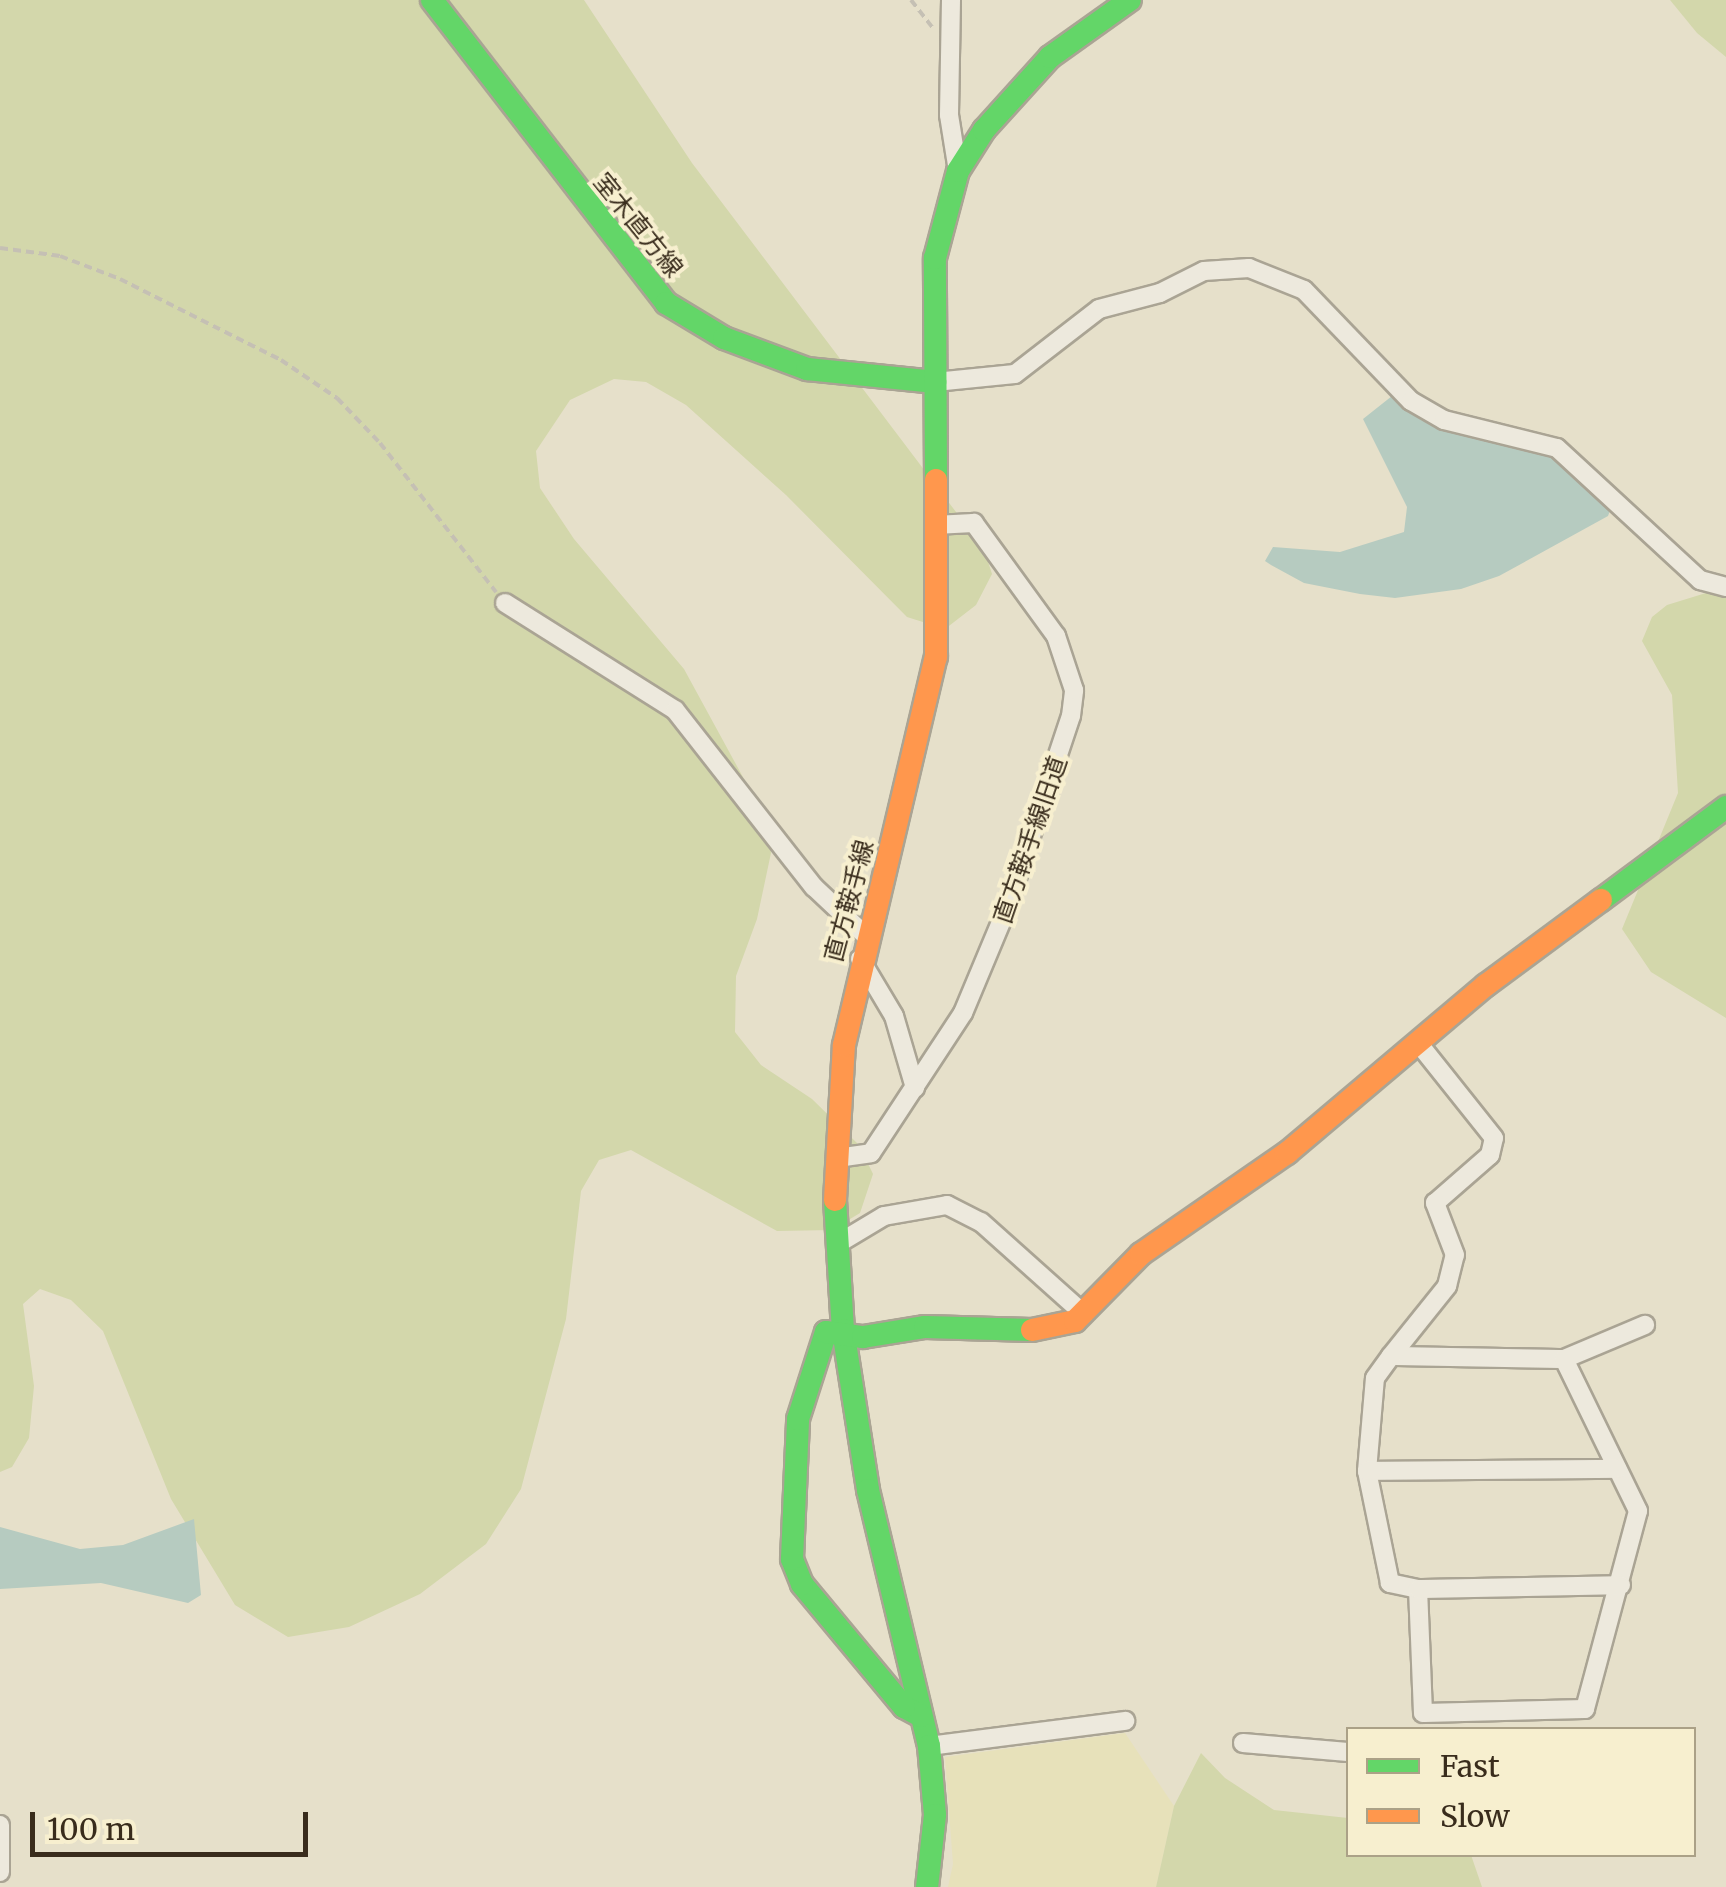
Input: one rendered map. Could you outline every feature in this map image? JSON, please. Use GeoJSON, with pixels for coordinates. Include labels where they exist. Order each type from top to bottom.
{"type":"FeatureCollection","features":[{"type":"Feature","properties":{"kind":"main road","name":"室木直方線"},"geometry":{"type":"LineString","coordinates":[[432,0],[666,304],[724,338],[807,369],[935,382]]}},
{"type":"Feature","properties":{"kind":"main road","name":"直方鞍手線"},"geometry":{"type":"LineString","coordinates":[[928,1887],[935,1815],[929,1746],[868,1490],[843,1330],[837,1158],[844,1045],[862,947],[914,768],[936,658],[939,525],[935,258],[958,171],[984,130],[1050,56],[1130,0]]}},
{"type":"Feature","properties":{"kind":"main road"},"geometry":{"type":"LineString","coordinates":[[921,1716],[904,1707],[802,1584],[792,1559],[798,1419],[816,1351],[826,1332],[843,1330],[863,1336],[925,1326],[1048,1330],[1084,1314],[1141,1254],[1286,1154],[1486,985],[1726,807]]}},
{"type":"Feature","properties":{"kind":"street"},"geometry":{"type":"LineString","coordinates":[[951,0],[948,47],[958,171]]}},
{"type":"Feature","properties":{"kind":"street"},"geometry":{"type":"LineString","coordinates":[[935,382],[1015,374],[1099,309],[1160,293],[1204,271],[1250,268],[1304,290],[1411,401],[1444,420],[1557,448],[1700,580],[1726,587]]}},
{"type":"Feature","properties":{"kind":"street","name":"直方鞍手線旧道"},"geometry":{"type":"LineString","coordinates":[[837,1158],[871,1153],[976,986],[1061,754],[1074,690],[1056,636],[974,523],[939,525]]}},
{"type":"Feature","properties":{"kind":"street"},"geometry":{"type":"LineString","coordinates":[[505,603],[675,710],[862,947],[894,1016],[915,1088]]}},
{"type":"Feature","properties":{"kind":"street"},"geometry":{"type":"LineString","coordinates":[[1419,1044],[1494,1138],[1490,1155],[1434,1203],[1455,1254],[1447,1286],[1376,1378],[1367,1470],[1390,1583],[1418,1590],[1621,1585]]}},
{"type":"Feature","properties":{"kind":"street"},"geometry":{"type":"LineString","coordinates":[[840,1242],[884,1216],[947,1205],[982,1222],[1084,1314]]}},
{"type":"Feature","properties":{"kind":"street"},"geometry":{"type":"LineString","coordinates":[[1391,1356],[1564,1358],[1645,1325]]}},
{"type":"Feature","properties":{"kind":"street"},"geometry":{"type":"LineString","coordinates":[[1418,1590],[1423,1721],[1585,1708],[1638,1511],[1564,1358]]}},
{"type":"Feature","properties":{"kind":"street"},"geometry":{"type":"LineString","coordinates":[[1367,1470],[1617,1469]]}},
{"type":"Feature","properties":{"kind":"street"},"geometry":{"type":"LineString","coordinates":[[1568,1710],[1571,1727]]}},
{"type":"Feature","properties":{"kind":"street"},"geometry":{"type":"LineString","coordinates":[[929,1746],[1125,1721]]}},
{"type":"Feature","properties":{"kind":"street"},"geometry":{"type":"LineString","coordinates":[[1243,1743],[1346,1752]]}},
{"type":"Feature","properties":{"kind":"street"},"geometry":{"type":"LineString","coordinates":[[0,1825],[0,1872]]}},
{"type":"Feature","properties":{"kind":"path"},"geometry":{"type":"LineString","coordinates":[[911,0],[948,47]]}},
{"type":"Feature","properties":{"kind":"path"},"geometry":{"type":"LineString","coordinates":[[0,248],[60,256],[120,279],[280,360],[337,398],[380,442],[505,603]]}},
{"type":"Feature","properties":{"kind":"shaded area"},"geometry":{"type":"Polygon","coordinates":[[[1392,396],[1421,420],[1556,457],[1611,508],[1608,516],[1499,576],[1461,589],[1395,598],[1304,583],[1265,561],[1273,547],[1340,552],[1404,532],[1407,507],[1363,419],[1392,396]]]}},
{"type":"Feature","properties":{"kind":"shaded area"},"geometry":{"type":"Polygon","coordinates":[[[194,1519],[201,1595],[188,1603],[101,1583],[0,1589],[0,1527],[80,1549],[123,1545],[194,1519]]]}},
{"type":"Feature","properties":{"kind":"shaded area"},"geometry":{"type":"Polygon","coordinates":[[[1125,1733],[1174,1806],[1156,1887],[948,1887],[953,1864],[945,1757],[1125,1733]]]}},
{"type":"Feature","properties":{"kind":"green space"},"geometry":{"type":"Polygon","coordinates":[[[0,0],[584,0],[692,163],[984,549],[992,574],[976,605],[945,629],[907,617],[786,495],[686,405],[646,382],[614,379],[570,400],[536,451],[540,488],[574,539],[684,669],[768,823],[771,853],[757,919],[736,976],[735,1032],[761,1065],[812,1099],[859,1145],[873,1174],[860,1213],[832,1230],[777,1231],[631,1150],[599,1160],[581,1191],[566,1319],[521,1489],[486,1544],[420,1594],[349,1627],[288,1637],[235,1605],[171,1499],[103,1331],[71,1300],[40,1289],[23,1304],[34,1386],[29,1438],[12,1467],[0,1472],[0,0]]]}},
{"type":"Feature","properties":{"kind":"green space"},"geometry":{"type":"Polygon","coordinates":[[[1670,0],[1726,0],[1726,57],[1697,33],[1670,0]]]}},
{"type":"Feature","properties":{"kind":"green space"},"geometry":{"type":"Polygon","coordinates":[[[1706,593],[1726,593],[1726,1018],[1651,972],[1622,929],[1678,793],[1672,695],[1642,641],[1652,617],[1667,605],[1706,593]]]}},
{"type":"Feature","properties":{"kind":"green space"},"geometry":{"type":"Polygon","coordinates":[[[1201,1753],[1225,1778],[1274,1810],[1346,1818],[1346,1857],[1472,1857],[1482,1887],[1156,1887],[1174,1806],[1201,1753]]]}},
{"type":"Feature","properties":{"kind":"traffic: fast"},"geometry":{"type":"LineString","coordinates":[[432,0],[666,303],[724,338],[807,369],[935,382]]}},
{"type":"Feature","properties":{"kind":"traffic: fast"},"geometry":{"type":"LineString","coordinates":[[936,480],[935,258],[958,171],[984,130],[1050,57],[1130,0]]}},
{"type":"Feature","properties":{"kind":"traffic: fast"},"geometry":{"type":"LineString","coordinates":[[1601,900],[1726,807]]}},
{"type":"Feature","properties":{"kind":"traffic: fast"},"geometry":{"type":"LineString","coordinates":[[835,1200],[843,1330],[868,1490],[929,1746],[935,1815],[927,1887]]}},
{"type":"Feature","properties":{"kind":"traffic: fast"},"geometry":{"type":"LineString","coordinates":[[921,1716],[904,1707],[802,1584],[792,1559],[798,1419],[826,1332],[863,1337],[925,1327],[1032,1330]]}},
{"type":"Feature","properties":{"kind":"traffic: slow"},"geometry":{"type":"LineString","coordinates":[[835,1200],[844,1045],[936,657],[936,480]]}},
{"type":"Feature","properties":{"kind":"traffic: slow"},"geometry":{"type":"LineString","coordinates":[[1032,1330],[1075,1321],[1141,1254],[1287,1153],[1486,985],[1601,900]]}}]}
